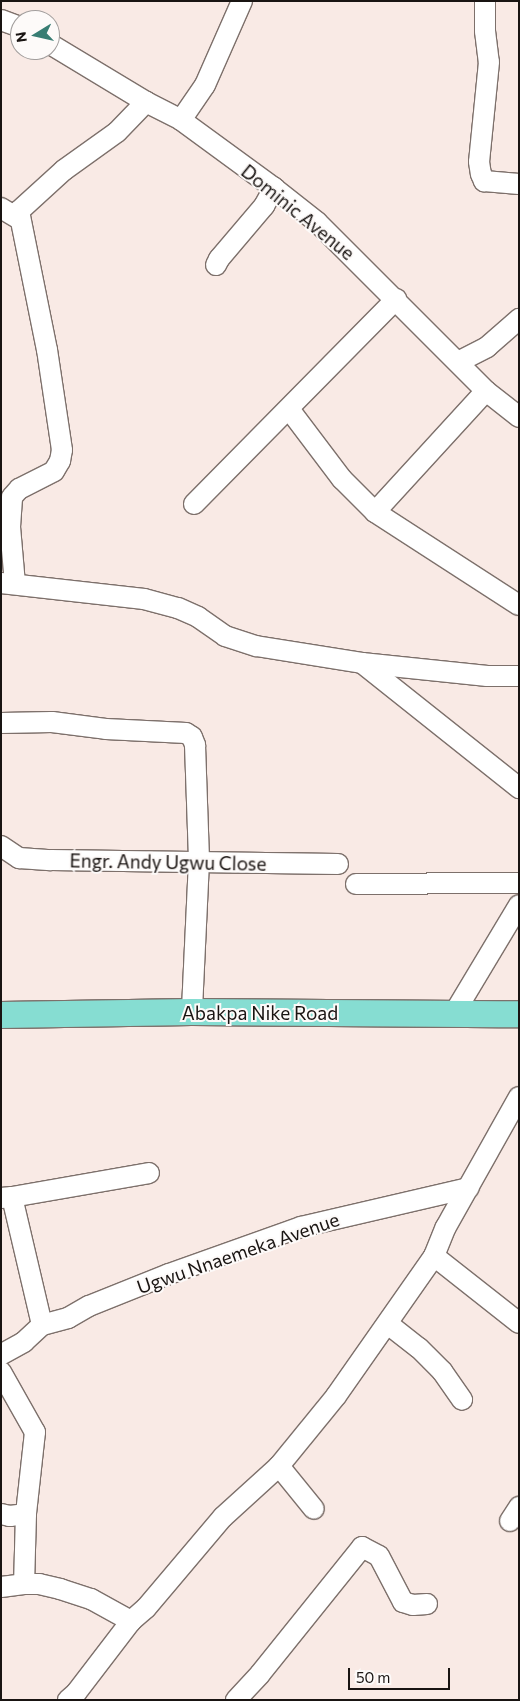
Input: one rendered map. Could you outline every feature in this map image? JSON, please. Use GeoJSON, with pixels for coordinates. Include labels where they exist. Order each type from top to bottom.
{"type":"FeatureCollection","features":[{"type":"Feature","properties":{"kind":"main road","name":"Abakpa Nike Road"},"geometry":{"type":"LineString","coordinates":[[1,1015],[192,1012],[519,1014]]}},
{"type":"Feature","properties":{"kind":"street"},"geometry":{"type":"LineString","coordinates":[[181,120],[205,85],[242,1]]}},
{"type":"Feature","properties":{"kind":"street"},"geometry":{"type":"LineString","coordinates":[[485,1],[485,31],[489,62],[479,162],[481,174],[484,181],[519,184]]}},
{"type":"Feature","properties":{"kind":"street","name":"Dominic Avenue"},"geometry":{"type":"LineString","coordinates":[[60,50],[146,102],[181,120],[317,222],[486,391],[519,417]]}},
{"type":"Feature","properties":{"kind":"street"},"geometry":{"type":"LineString","coordinates":[[146,102],[133,117],[102,145],[64,170],[19,211],[19,219],[29,255],[32,283],[47,350],[62,450],[60,461],[54,471],[19,489],[12,497],[8,584],[144,599],[178,608],[198,617],[225,636],[256,646],[362,663],[487,676],[519,676]]}},
{"type":"Feature","properties":{"kind":"street"},"geometry":{"type":"LineString","coordinates":[[216,265],[219,258],[264,206],[274,188]]}},
{"type":"Feature","properties":{"kind":"street"},"geometry":{"type":"LineString","coordinates":[[1,208],[19,219]]}},
{"type":"Feature","properties":{"kind":"street"},"geometry":{"type":"LineString","coordinates":[[194,504],[396,299]]}},
{"type":"Feature","properties":{"kind":"street"},"geometry":{"type":"LineString","coordinates":[[458,362],[487,346],[519,319]]}},
{"type":"Feature","properties":{"kind":"street"},"geometry":{"type":"LineString","coordinates":[[375,512],[486,391]]}},
{"type":"Feature","properties":{"kind":"street"},"geometry":{"type":"LineString","coordinates":[[289,409],[342,479],[375,512],[519,605]]}},
{"type":"Feature","properties":{"kind":"street"},"geometry":{"type":"LineString","coordinates":[[362,663],[519,788]]}},
{"type":"Feature","properties":{"kind":"street"},"geometry":{"type":"LineString","coordinates":[[1,723],[30,721],[106,729],[186,732],[196,745],[198,861],[192,1012]]}},
{"type":"Feature","properties":{"kind":"street","name":"Engr. Andy Ugwu Close"},"geometry":{"type":"LineString","coordinates":[[1,846],[19,858],[51,860],[159,864],[198,861],[338,864]]}},
{"type":"Feature","properties":{"kind":"street"},"geometry":{"type":"LineString","coordinates":[[356,884],[519,883]]}},
{"type":"Feature","properties":{"kind":"street"},"geometry":{"type":"LineString","coordinates":[[453,1015],[519,906]]}},
{"type":"Feature","properties":{"kind":"street"},"geometry":{"type":"LineString","coordinates":[[78,1697],[131,1621],[146,1608],[223,1517],[279,1466],[336,1396],[388,1324],[404,1296],[434,1256],[519,1097]]}},
{"type":"Feature","properties":{"kind":"street"},"geometry":{"type":"LineString","coordinates":[[1,1355],[24,1342],[40,1316],[7,1197],[149,1174]]}},
{"type":"Feature","properties":{"kind":"street","name":"Ugwu Nnaemeka Avenue"},"geometry":{"type":"LineString","coordinates":[[40,1316],[68,1318],[88,1306],[169,1274],[301,1227],[469,1188]]}},
{"type":"Feature","properties":{"kind":"street"},"geometry":{"type":"LineString","coordinates":[[434,1256],[519,1323]]}},
{"type":"Feature","properties":{"kind":"street"},"geometry":{"type":"LineString","coordinates":[[388,1324],[411,1342],[442,1371],[462,1400]]}},
{"type":"Feature","properties":{"kind":"street"},"geometry":{"type":"LineString","coordinates":[[1,1372],[35,1432],[26,1514],[24,1584]]}},
{"type":"Feature","properties":{"kind":"street"},"geometry":{"type":"LineString","coordinates":[[279,1466],[314,1509]]}},
{"type":"Feature","properties":{"kind":"street"},"geometry":{"type":"LineString","coordinates":[[1,1514],[10,1516],[26,1514]]}},
{"type":"Feature","properties":{"kind":"street"},"geometry":{"type":"LineString","coordinates":[[236,1700],[260,1674],[362,1547],[379,1556],[403,1602],[413,1605],[427,1604]]}},
{"type":"Feature","properties":{"kind":"street"},"geometry":{"type":"LineString","coordinates":[[1,1588],[24,1584],[60,1589],[91,1599],[131,1621]]}}]}
